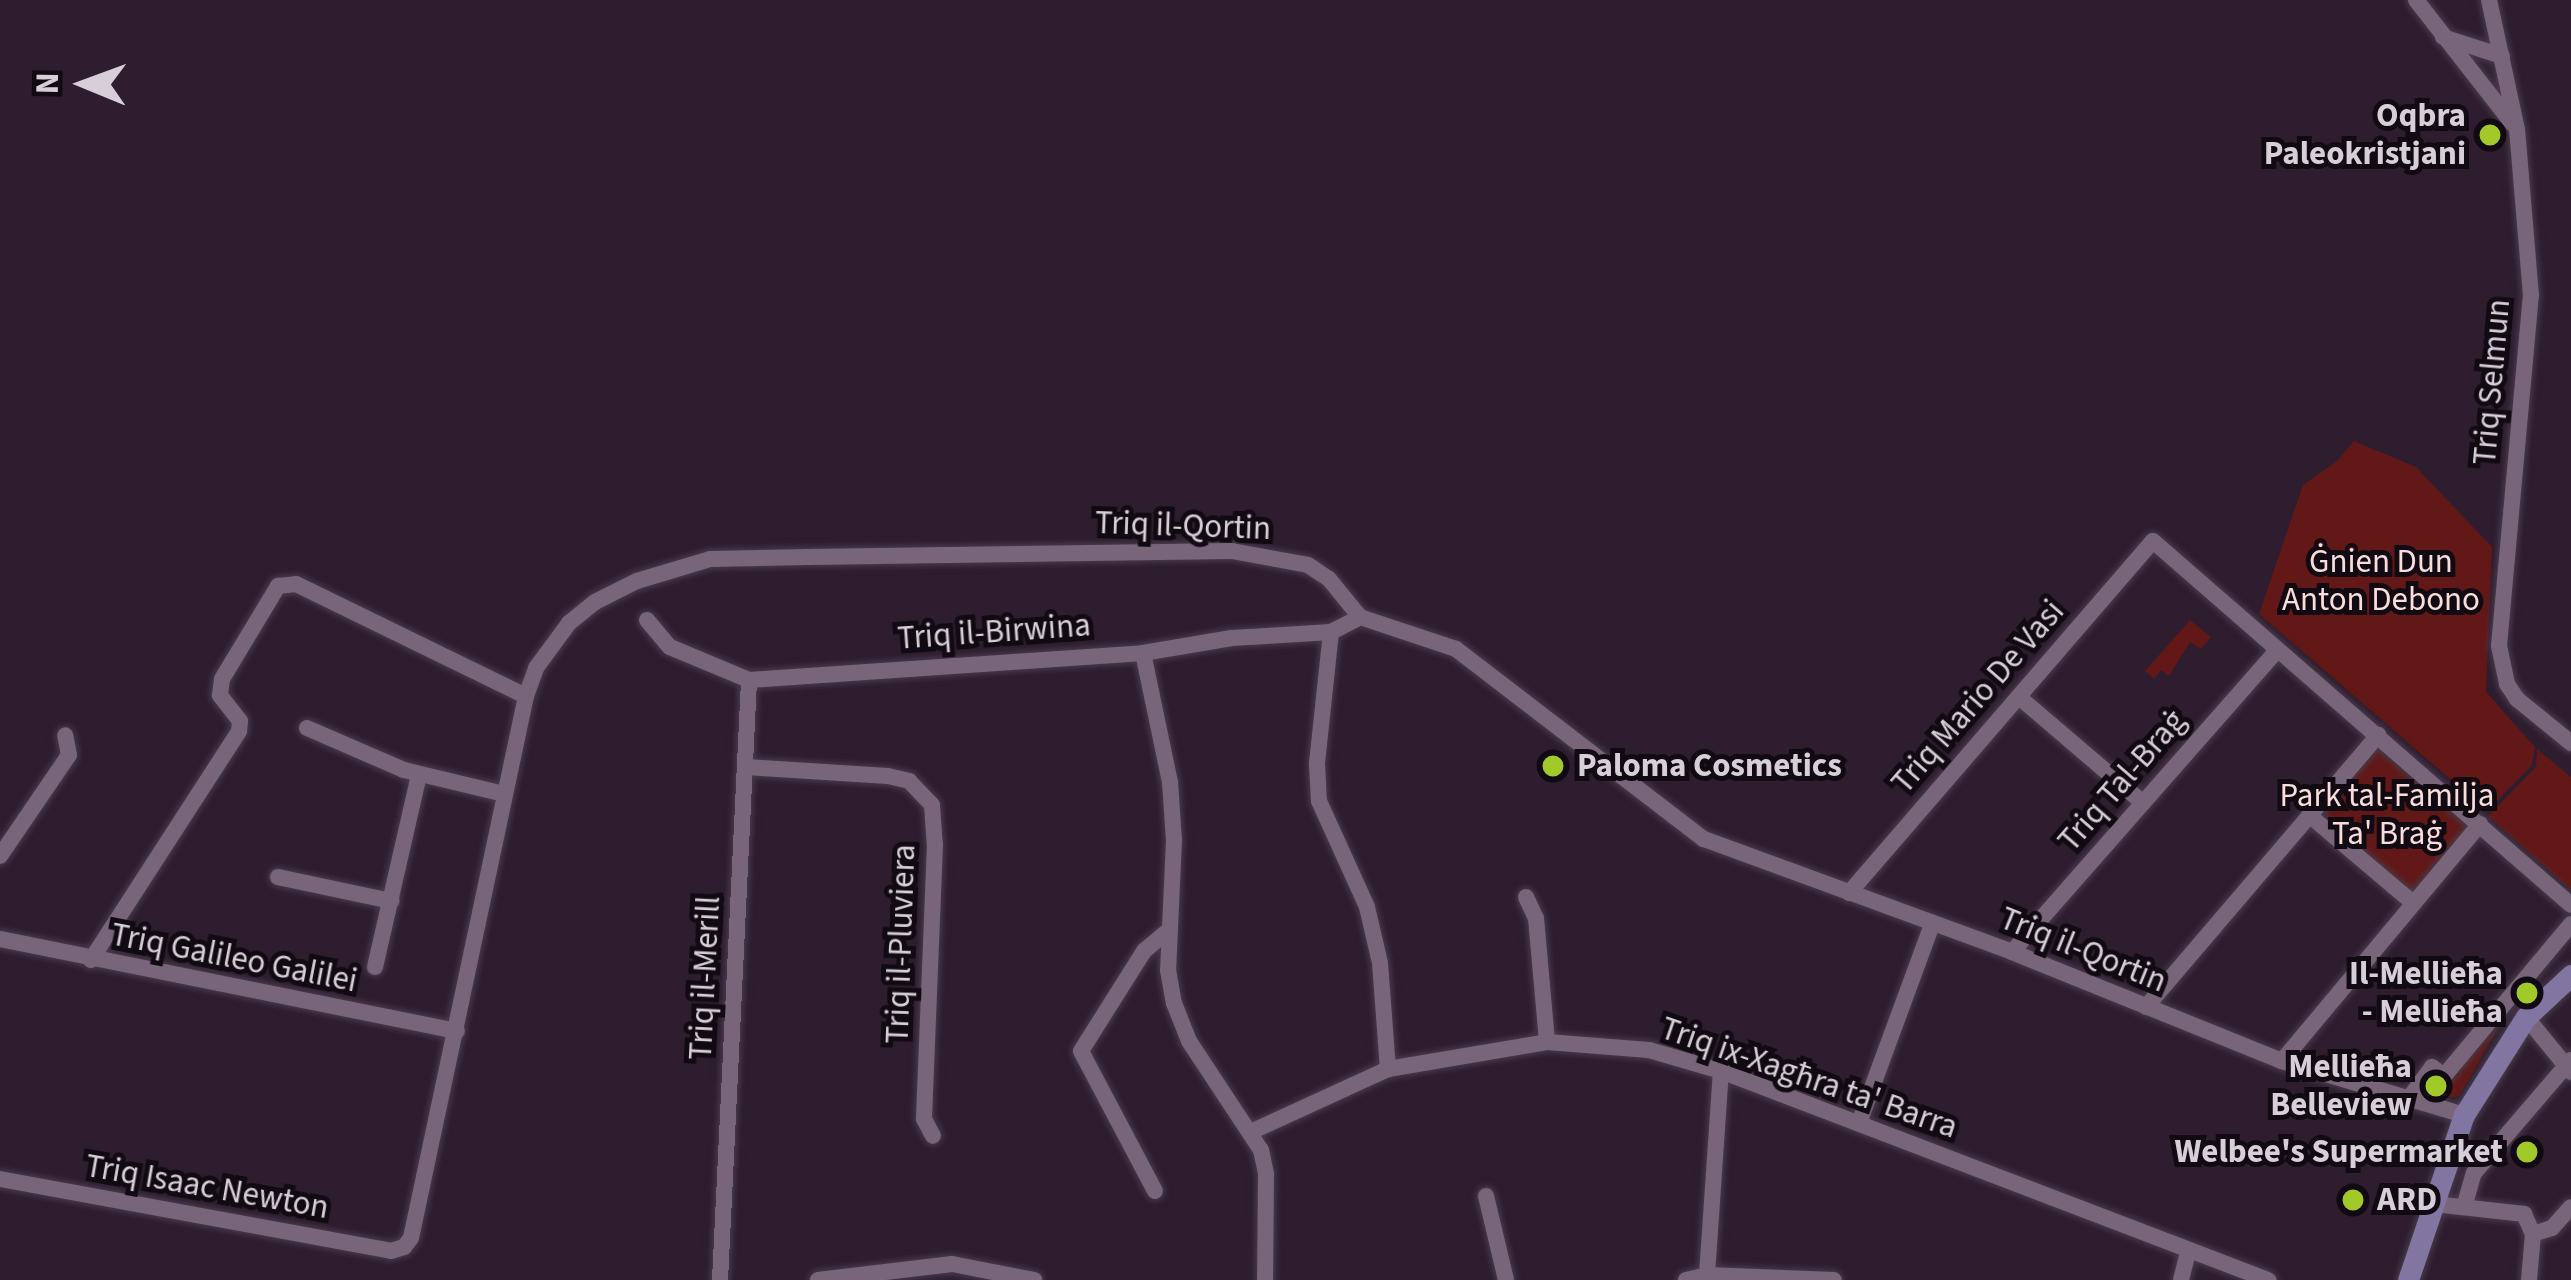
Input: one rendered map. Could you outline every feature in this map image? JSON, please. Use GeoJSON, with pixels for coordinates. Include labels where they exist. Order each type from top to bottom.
{"type":"FeatureCollection","features":[{"type":"Feature","properties":{"kind":"main road"},"geometry":{"type":"LineString","coordinates":[[2408,1280],[2464,1114],[2526,1017],[2571,971]]}},
{"type":"Feature","properties":{"kind":"street"},"geometry":{"type":"LineString","coordinates":[[2416,0],[2517,129]]}},
{"type":"Feature","properties":{"kind":"street","name":"Triq Selmun"},"geometry":{"type":"LineString","coordinates":[[2489,0],[2517,129],[2531,294],[2499,646],[2507,684],[2517,699],[2571,743]]}},
{"type":"Feature","properties":{"kind":"street"},"geometry":{"type":"LineString","coordinates":[[2442,36],[2502,56]]}},
{"type":"Feature","properties":{"kind":"street","name":"Triq Mario De Vasi"},"geometry":{"type":"LineString","coordinates":[[1849,893],[2153,541],[2277,650]]}},
{"type":"Feature","properties":{"kind":"street","name":"Triq il-Qortin"},"geometry":{"type":"LineString","coordinates":[[404,1247],[411,1238],[504,794],[536,668],[569,622],[595,602],[676,567],[710,560],[1232,551],[1308,565],[1328,579],[1360,616],[1456,649],[1704,839],[2012,952],[2282,1061],[2464,1114]]}},
{"type":"Feature","properties":{"kind":"street"},"geometry":{"type":"LineString","coordinates":[[91,961],[239,731],[240,722],[220,695],[222,679],[278,586],[296,584],[526,696]]}},
{"type":"Feature","properties":{"kind":"street"},"geometry":{"type":"LineString","coordinates":[[1330,676],[1360,616]]}},
{"type":"Feature","properties":{"kind":"street","name":"Triq il-Birwina"},"geometry":{"type":"LineString","coordinates":[[647,620],[670,647],[749,680],[1143,653],[1196,642],[1331,632],[1360,616]]}},
{"type":"Feature","properties":{"kind":"street"},"geometry":{"type":"LineString","coordinates":[[1331,632],[1330,676],[1317,764],[1319,801],[1367,908],[1380,963],[1388,1069]]}},
{"type":"Feature","properties":{"kind":"street"},"geometry":{"type":"LineString","coordinates":[[2277,650],[2571,905]]}},
{"type":"Feature","properties":{"kind":"street","name":"Triq Tal-Braġ"},"geometry":{"type":"LineString","coordinates":[[2012,952],[2277,650]]}},
{"type":"Feature","properties":{"kind":"street"},"geometry":{"type":"LineString","coordinates":[[1143,653],[1170,782],[1174,1003],[1189,1041],[1218,1090],[1253,1131],[1267,1174],[1265,1280]]}},
{"type":"Feature","properties":{"kind":"street","name":"Triq il-Merill"},"geometry":{"type":"LineString","coordinates":[[719,1280],[749,680]]}},
{"type":"Feature","properties":{"kind":"street"},"geometry":{"type":"LineString","coordinates":[[2019,697],[2143,803]]}},
{"type":"Feature","properties":{"kind":"street"},"geometry":{"type":"LineString","coordinates":[[308,728],[419,775],[504,794]]}},
{"type":"Feature","properties":{"kind":"street"},"geometry":{"type":"LineString","coordinates":[[0,856],[69,754],[65,735]]}},
{"type":"Feature","properties":{"kind":"street"},"geometry":{"type":"LineString","coordinates":[[2146,1007],[2378,735]]}},
{"type":"Feature","properties":{"kind":"street","name":"Triq il-Pluviera"},"geometry":{"type":"LineString","coordinates":[[746,767],[889,776],[909,781],[932,805],[935,844],[924,1119],[933,1136]]}},
{"type":"Feature","properties":{"kind":"street"},"geometry":{"type":"LineString","coordinates":[[375,967],[419,775]]}},
{"type":"Feature","properties":{"kind":"street"},"geometry":{"type":"LineString","coordinates":[[2309,814],[2412,902]]}},
{"type":"Feature","properties":{"kind":"street"},"geometry":{"type":"LineString","coordinates":[[2282,1061],[2480,824]]}},
{"type":"Feature","properties":{"kind":"street"},"geometry":{"type":"LineString","coordinates":[[278,877],[391,901]]}},
{"type":"Feature","properties":{"kind":"street"},"geometry":{"type":"LineString","coordinates":[[1526,897],[1536,918],[1547,1042]]}},
{"type":"Feature","properties":{"kind":"street"},"geometry":{"type":"LineString","coordinates":[[2407,1101],[2432,1067],[2444,1076],[2571,924]]}},
{"type":"Feature","properties":{"kind":"street"},"geometry":{"type":"LineString","coordinates":[[1859,1124],[1932,925]]}},
{"type":"Feature","properties":{"kind":"street"},"geometry":{"type":"LineString","coordinates":[[1155,1191],[1081,1051],[1144,951],[1170,929]]}},
{"type":"Feature","properties":{"kind":"street","name":"Triq Galileo Galilei"},"geometry":{"type":"LineString","coordinates":[[0,939],[91,961],[458,1031]]}},
{"type":"Feature","properties":{"kind":"street"},"geometry":{"type":"LineString","coordinates":[[2464,1207],[2474,1173],[2569,1066],[2526,1017]]}},
{"type":"Feature","properties":{"kind":"street","name":"Triq ix-Xagħra ta' Barra"},"geometry":{"type":"LineString","coordinates":[[1253,1131],[1388,1069],[1547,1042],[1649,1050],[1721,1072],[2268,1280]]}},
{"type":"Feature","properties":{"kind":"street"},"geometry":{"type":"LineString","coordinates":[[1708,1275],[1721,1072]]}},
{"type":"Feature","properties":{"kind":"street","name":"Triq Isaac Newton"},"geometry":{"type":"LineString","coordinates":[[0,1179],[391,1251],[404,1247]]}},
{"type":"Feature","properties":{"kind":"street"},"geometry":{"type":"LineString","coordinates":[[1486,1196],[1506,1280]]}},
{"type":"Feature","properties":{"kind":"street"},"geometry":{"type":"LineString","coordinates":[[2434,1204],[2524,1214],[2533,1234],[2529,1280]]}},
{"type":"Feature","properties":{"kind":"street"},"geometry":{"type":"LineString","coordinates":[[2533,1234],[2552,1228],[2571,1207]]}},
{"type":"Feature","properties":{"kind":"street"},"geometry":{"type":"LineString","coordinates":[[2181,1280],[2188,1252]]}},
{"type":"Feature","properties":{"kind":"street"},"geometry":{"type":"LineString","coordinates":[[818,1280],[952,1264],[1005,1270],[1034,1280]]}},
{"type":"Feature","properties":{"kind":"street"},"geometry":{"type":"LineString","coordinates":[[1686,1280],[1708,1275],[1834,1280]]}},
{"type":"Feature","properties":{"kind":"green space","name":"Ġnien Dun Anton Debono"},"geometry":{"type":"Polygon","coordinates":[[[2354,441],[2416,467],[2492,547],[2486,692],[2535,747],[2532,765],[2487,811],[2259,614],[2303,485],[2337,461],[2354,441]]]}},
{"type":"Feature","properties":{"kind":"green space"},"geometry":{"type":"Polygon","coordinates":[[[2190,620],[2211,637],[2201,649],[2190,642],[2169,676],[2161,670],[2154,679],[2145,671],[2190,620]]]}},
{"type":"Feature","properties":{"kind":"green space","name":"Park tal-Familja Ta' Braġ"},"geometry":{"type":"Polygon","coordinates":[[[2375,747],[2469,827],[2412,895],[2328,823],[2325,806],[2375,747]]]}},
{"type":"Feature","properties":{"kind":"green space"},"geometry":{"type":"Polygon","coordinates":[[[2537,749],[2571,777],[2571,890],[2488,816],[2536,767],[2537,749]]]}},
{"type":"Feature","properties":{"kind":"green space"},"geometry":{"type":"Polygon","coordinates":[[[2499,1027],[2459,1096],[2434,1099],[2484,1039],[2499,1027]]]}},
{"type":"Feature","properties":{"kind":"place","name":"Oqbra Paleokristjani"},"geometry":{"type":"Point","coordinates":[2490,135]}},
{"type":"Feature","properties":{"kind":"place","name":"Paloma Cosmetics"},"geometry":{"type":"Point","coordinates":[1553,766]}},
{"type":"Feature","properties":{"kind":"place","name":"Il-Mellieħa - Mellieħa"},"geometry":{"type":"Point","coordinates":[2527,993]}},
{"type":"Feature","properties":{"kind":"place","name":"Mellieħa Belleview"},"geometry":{"type":"Point","coordinates":[2436,1086]}},
{"type":"Feature","properties":{"kind":"place","name":"Welbee's Supermarket"},"geometry":{"type":"Point","coordinates":[2527,1152]}},
{"type":"Feature","properties":{"kind":"place","name":"ARD"},"geometry":{"type":"Point","coordinates":[2353,1200]}}]}
